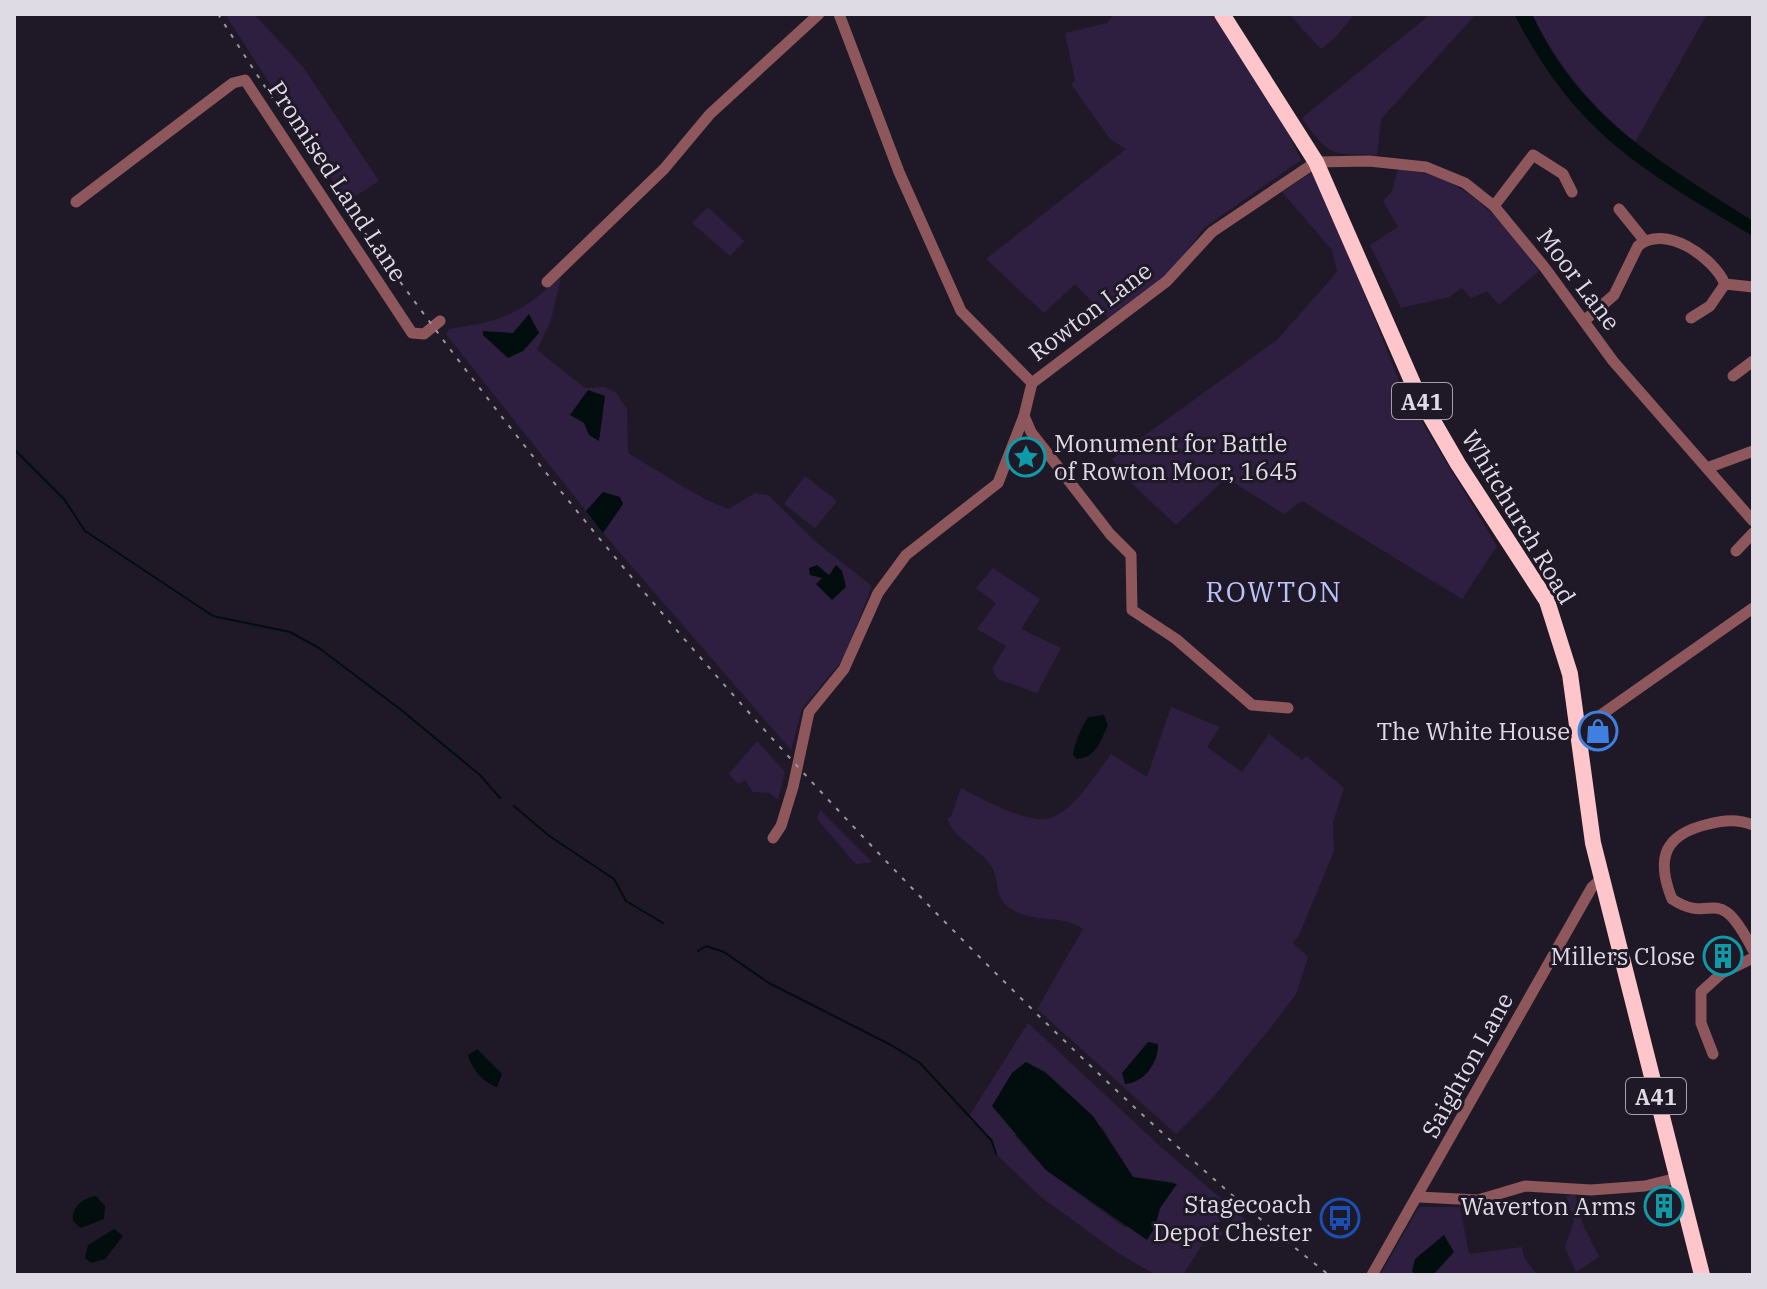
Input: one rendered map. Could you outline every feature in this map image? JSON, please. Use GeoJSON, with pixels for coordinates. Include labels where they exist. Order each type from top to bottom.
{"type":"FeatureCollection","features":[{"type":"Feature","properties":{"kind":"highway","name":"Whitchurch Road"},"geometry":{"type":"LineString","coordinates":[[1222,14],[1316,162],[1418,395],[1458,464],[1547,601],[1570,674],[1593,843],[1601,879],[1702,1275]]}},
{"type":"Feature","properties":{"kind":"street"},"geometry":{"type":"LineString","coordinates":[[547,282],[664,169],[710,114],[819,14]]}},
{"type":"Feature","properties":{"kind":"street","name":"Rowton Lane"},"geometry":{"type":"LineString","coordinates":[[839,14],[899,172],[961,311],[1032,383],[1167,281],[1212,232],[1316,162]]}},
{"type":"Feature","properties":{"kind":"street","name":"Promised Land Lane"},"geometry":{"type":"LineString","coordinates":[[76,202],[233,83],[245,80],[412,333],[424,334],[440,321]]}},
{"type":"Feature","properties":{"kind":"street"},"geometry":{"type":"LineString","coordinates":[[1494,206],[1533,155],[1563,174],[1572,192]]}},
{"type":"Feature","properties":{"kind":"street","name":"Moor Lane"},"geometry":{"type":"LineString","coordinates":[[1316,162],[1369,161],[1426,167],[1465,183],[1494,206],[1622,371],[1753,521]]}},
{"type":"Feature","properties":{"kind":"street"},"geometry":{"type":"LineString","coordinates":[[1619,209],[1644,240]]}},
{"type":"Feature","properties":{"kind":"street"},"geometry":{"type":"LineString","coordinates":[[1584,321],[1614,295],[1632,253],[1644,240],[1663,237],[1682,245],[1719,269],[1725,284]]}},
{"type":"Feature","properties":{"kind":"street"},"geometry":{"type":"LineString","coordinates":[[1725,284],[1753,287]]}},
{"type":"Feature","properties":{"kind":"street"},"geometry":{"type":"LineString","coordinates":[[1691,318],[1710,306],[1725,284]]}},
{"type":"Feature","properties":{"kind":"street"},"geometry":{"type":"LineString","coordinates":[[1733,376],[1752,363]]}},
{"type":"Feature","properties":{"kind":"street"},"geometry":{"type":"LineString","coordinates":[[773,838],[781,826],[793,787],[799,745],[809,712],[844,669],[878,593],[906,555],[998,483],[1024,416],[1032,383]]}},
{"type":"Feature","properties":{"kind":"street"},"geometry":{"type":"LineString","coordinates":[[1024,416],[1031,432],[1101,524],[1131,555],[1132,610],[1176,639],[1252,705],[1288,708]]}},
{"type":"Feature","properties":{"kind":"street"},"geometry":{"type":"LineString","coordinates":[[1707,468],[1753,451]]}},
{"type":"Feature","properties":{"kind":"street"},"geometry":{"type":"LineString","coordinates":[[1736,551],[1753,533]]}},
{"type":"Feature","properties":{"kind":"street"},"geometry":{"type":"LineString","coordinates":[[1578,731],[1753,608]]}},
{"type":"Feature","properties":{"kind":"street"},"geometry":{"type":"LineString","coordinates":[[1753,825],[1721,821],[1695,827],[1676,835],[1667,847],[1665,860],[1672,899],[1684,907],[1720,906],[1737,919],[1753,950]]}},
{"type":"Feature","properties":{"kind":"street","name":"Saighton Lane"},"geometry":{"type":"LineString","coordinates":[[1372,1275],[1419,1197],[1592,887],[1601,879]]}},
{"type":"Feature","properties":{"kind":"street"},"geometry":{"type":"LineString","coordinates":[[1713,1054],[1701,1023],[1701,992],[1722,973],[1753,958]]}},
{"type":"Feature","properties":{"kind":"street"},"geometry":{"type":"LineString","coordinates":[[1419,1197],[1478,1200],[1525,1186],[1591,1190],[1645,1186],[1677,1178]]}},
{"type":"Feature","properties":{"kind":"shaded area"},"geometry":{"type":"Polygon","coordinates":[[[225,14],[254,14],[303,67],[379,181],[346,202],[225,14]]]}},
{"type":"Feature","properties":{"kind":"shaded area"},"geometry":{"type":"Polygon","coordinates":[[[1114,14],[1214,14],[1269,95],[1301,160],[1204,228],[1168,276],[1109,319],[1075,284],[1044,313],[986,259],[1126,149],[1110,139],[1071,84],[1075,80],[1065,33],[1107,23],[1114,14]]]}},
{"type":"Feature","properties":{"kind":"shaded area"},"geometry":{"type":"Polygon","coordinates":[[[1289,14],[1354,14],[1336,37],[1321,49],[1289,14]]]}},
{"type":"Feature","properties":{"kind":"shaded area"},"geometry":{"type":"Polygon","coordinates":[[[1431,14],[1476,14],[1381,119],[1377,155],[1340,153],[1326,147],[1302,118],[1431,14]]]}},
{"type":"Feature","properties":{"kind":"shaded area"},"geometry":{"type":"Polygon","coordinates":[[[1514,14],[1532,14],[1574,82],[1599,110],[1655,157],[1753,221],[1753,236],[1645,168],[1588,120],[1538,56],[1514,14]]]}},
{"type":"Feature","properties":{"kind":"shaded area"},"geometry":{"type":"Polygon","coordinates":[[[1532,14],[1707,14],[1634,144],[1577,84],[1532,14]]]}},
{"type":"Feature","properties":{"kind":"shaded area"},"geometry":{"type":"Polygon","coordinates":[[[1398,169],[1423,173],[1463,190],[1496,217],[1539,271],[1499,305],[1487,291],[1471,298],[1462,288],[1449,297],[1401,308],[1370,245],[1398,227],[1383,201],[1392,191],[1398,169]]]}},
{"type":"Feature","properties":{"kind":"shaded area"},"geometry":{"type":"Polygon","coordinates":[[[1312,172],[1351,257],[1402,389],[1497,546],[1462,599],[1302,501],[1284,514],[1226,478],[1176,525],[1126,478],[1112,459],[1277,340],[1337,272],[1332,250],[1282,192],[1312,172]]]}},
{"type":"Feature","properties":{"kind":"shaded area"},"geometry":{"type":"Polygon","coordinates":[[[708,207],[744,241],[730,256],[692,223],[708,207]]]}},
{"type":"Feature","properties":{"kind":"shaded area"},"geometry":{"type":"Polygon","coordinates":[[[561,277],[551,320],[537,350],[585,388],[605,387],[616,393],[627,409],[628,453],[693,492],[729,509],[755,493],[768,495],[816,542],[872,586],[844,658],[802,709],[791,750],[603,533],[620,508],[603,492],[586,511],[446,334],[449,329],[510,314],[561,277]]]}},
{"type":"Feature","properties":{"kind":"shaded area"},"geometry":{"type":"Polygon","coordinates":[[[529,314],[539,333],[523,351],[508,358],[483,335],[483,331],[513,333],[529,314]]]}},
{"type":"Feature","properties":{"kind":"shaded area"},"geometry":{"type":"Polygon","coordinates":[[[588,390],[605,396],[599,441],[589,435],[584,423],[570,415],[588,390]]]}},
{"type":"Feature","properties":{"kind":"shaded area"},"geometry":{"type":"Polygon","coordinates":[[[805,476],[837,501],[815,528],[784,504],[805,476]]]}},
{"type":"Feature","properties":{"kind":"shaded area"},"geometry":{"type":"Polygon","coordinates":[[[603,492],[620,497],[623,504],[603,533],[586,511],[603,492]]]}},
{"type":"Feature","properties":{"kind":"shaded area"},"geometry":{"type":"Polygon","coordinates":[[[817,565],[829,575],[836,565],[842,571],[846,587],[832,600],[816,584],[822,578],[810,575],[809,568],[817,565]]]}},
{"type":"Feature","properties":{"kind":"shaded area"},"geometry":{"type":"Polygon","coordinates":[[[993,568],[1040,599],[1021,629],[1061,648],[1037,693],[998,679],[992,669],[1006,646],[977,629],[996,603],[976,588],[993,568]]]}},
{"type":"Feature","properties":{"kind":"shaded area"},"geometry":{"type":"Polygon","coordinates":[[[1171,707],[1220,727],[1207,747],[1242,772],[1269,734],[1302,760],[1306,756],[1344,788],[1333,822],[1334,851],[1293,943],[1308,957],[1296,994],[1214,1096],[1176,1134],[1037,1009],[1083,929],[1068,922],[1027,916],[1009,908],[1000,896],[989,863],[955,832],[947,818],[951,817],[961,788],[1018,814],[1030,818],[1050,818],[1076,800],[1111,754],[1147,777],[1171,707]]]}},
{"type":"Feature","properties":{"kind":"shaded area"},"geometry":{"type":"Polygon","coordinates":[[[1104,715],[1108,725],[1097,747],[1084,758],[1077,759],[1073,755],[1075,745],[1088,717],[1104,715]]]}},
{"type":"Feature","properties":{"kind":"shaded area"},"geometry":{"type":"Polygon","coordinates":[[[757,741],[785,772],[778,800],[769,793],[753,792],[745,780],[738,784],[729,774],[757,741]]]}},
{"type":"Feature","properties":{"kind":"shaded area"},"geometry":{"type":"Polygon","coordinates":[[[820,810],[872,862],[856,864],[817,819],[820,810]]]}},
{"type":"Feature","properties":{"kind":"shaded area"},"geometry":{"type":"Polygon","coordinates":[[[1028,1023],[1162,1148],[1260,1232],[1257,1242],[1225,1215],[1215,1226],[1223,1233],[1218,1238],[1210,1232],[1183,1275],[1156,1275],[1118,1253],[1041,1197],[996,1154],[992,1141],[968,1118],[1028,1023]],[[1102,1127],[1014,1135],[1046,1170],[1124,1227],[1155,1227],[1160,1208],[1174,1182],[1133,1177],[1102,1127]]]}},
{"type":"Feature","properties":{"kind":"shaded area"},"geometry":{"type":"Polygon","coordinates":[[[1148,1042],[1158,1044],[1153,1064],[1144,1076],[1125,1084],[1122,1073],[1148,1042]]]}},
{"type":"Feature","properties":{"kind":"shaded area"},"geometry":{"type":"Polygon","coordinates":[[[477,1049],[502,1074],[497,1087],[483,1079],[472,1065],[468,1055],[477,1049]]]}},
{"type":"Feature","properties":{"kind":"shaded area"},"geometry":{"type":"Polygon","coordinates":[[[1026,1062],[1045,1072],[1093,1116],[1133,1177],[1177,1184],[1160,1208],[1155,1227],[1147,1240],[1046,1170],[992,1106],[1012,1073],[1026,1062]]]}},
{"type":"Feature","properties":{"kind":"shaded area"},"geometry":{"type":"Polygon","coordinates":[[[1575,1195],[1584,1227],[1599,1257],[1576,1272],[1565,1247],[1574,1221],[1566,1196],[1575,1195]]]}},
{"type":"Feature","properties":{"kind":"shaded area"},"geometry":{"type":"Polygon","coordinates":[[[96,1196],[105,1206],[104,1219],[81,1228],[73,1221],[74,1211],[82,1201],[96,1196]]]}},
{"type":"Feature","properties":{"kind":"shaded area"},"geometry":{"type":"Polygon","coordinates":[[[1419,1207],[1460,1207],[1469,1254],[1522,1247],[1524,1257],[1537,1275],[1380,1275],[1419,1207]]]}},
{"type":"Feature","properties":{"kind":"shaded area"},"geometry":{"type":"Polygon","coordinates":[[[114,1229],[123,1236],[105,1259],[91,1263],[85,1258],[88,1245],[114,1229]]]}},
{"type":"Feature","properties":{"kind":"shaded area"},"geometry":{"type":"Polygon","coordinates":[[[1444,1235],[1454,1252],[1433,1275],[1415,1275],[1412,1271],[1415,1259],[1444,1235]]]}},
{"type":"Feature","properties":{"kind":"waterway"},"geometry":{"type":"LineString","coordinates":[[14,449],[64,499],[85,531],[213,616],[290,632],[319,648],[480,775],[500,798]]}},
{"type":"Feature","properties":{"kind":"waterway"},"geometry":{"type":"LineString","coordinates":[[514,806],[548,835],[614,879],[626,901],[663,923]]}},
{"type":"Feature","properties":{"kind":"waterway"},"geometry":{"type":"LineString","coordinates":[[698,951],[706,946],[724,952],[769,983],[920,1063],[992,1141],[996,1154]]}},
{"type":"Feature","properties":{"kind":"railway"},"geometry":{"type":"LineString","coordinates":[[218,14],[380,255],[467,371],[556,486],[744,707],[942,919],[1082,1058],[1179,1148],[1329,1275]]}},
{"type":"Feature","properties":{"kind":"place","name":"Monument for Battle of Rowton Moor, 1645"},"geometry":{"type":"Point","coordinates":[1026,457]}},
{"type":"Feature","properties":{"kind":"place","name":"The White House"},"geometry":{"type":"Point","coordinates":[1598,731]}},
{"type":"Feature","properties":{"kind":"place","name":"Millers Close"},"geometry":{"type":"Point","coordinates":[1723,956]}},
{"type":"Feature","properties":{"kind":"place","name":"Waverton Arms"},"geometry":{"type":"Point","coordinates":[1664,1206]}},
{"type":"Feature","properties":{"kind":"place","name":"Stagecoach Depot Chester"},"geometry":{"type":"Point","coordinates":[1340,1218]}},
{"type":"Feature","properties":{"kind":"district","name":"ROWTON"},"geometry":{"type":"Point","coordinates":[1274,591]}}]}
